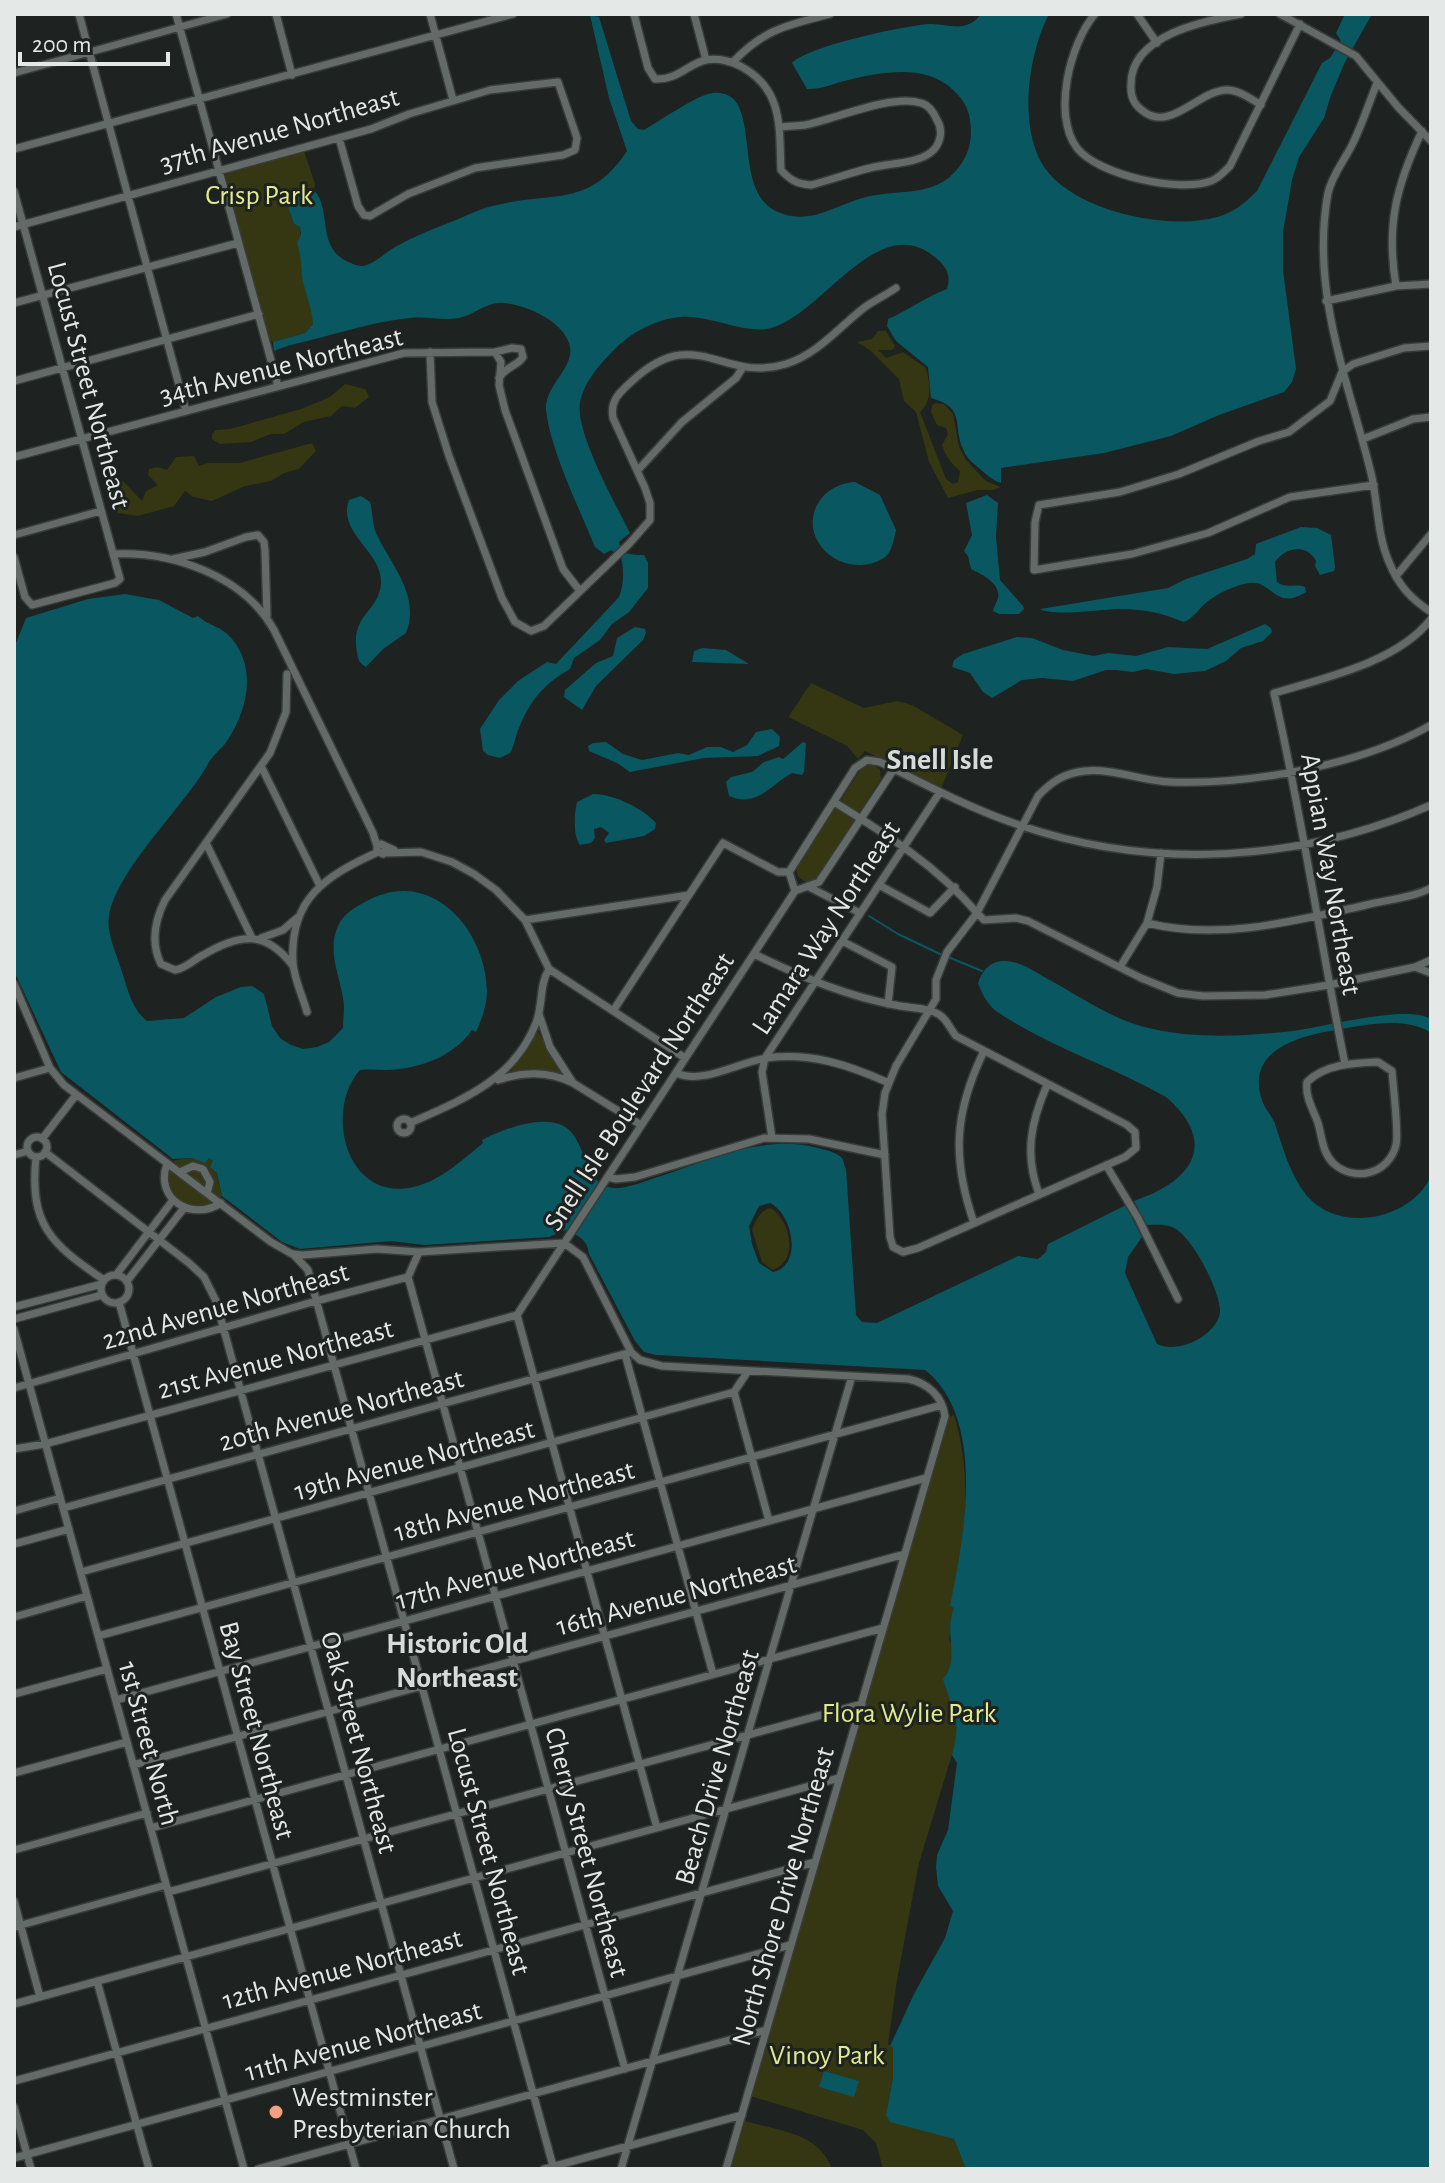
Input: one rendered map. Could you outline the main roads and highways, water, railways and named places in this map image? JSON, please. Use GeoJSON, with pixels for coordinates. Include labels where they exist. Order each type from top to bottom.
{"type":"FeatureCollection","features":[{"type":"Feature","properties":{"kind":"water"},"geometry":{"type":"Polygon","coordinates":[[[981,14],[1049,14],[1031,70],[1029,112],[1036,151],[1044,167],[1058,182],[1099,206],[1123,214],[1148,219],[1196,221],[1223,215],[1239,207],[1257,191],[1322,63],[1330,58],[1341,41],[1336,33],[1345,14],[1372,14],[1345,62],[1324,118],[1299,157],[1292,180],[1283,232],[1283,270],[1296,369],[1292,382],[1284,392],[1171,436],[1104,453],[1001,468],[1001,483],[987,475],[966,455],[954,412],[931,398],[928,367],[896,341],[887,326],[888,319],[947,289],[948,276],[943,265],[915,246],[893,246],[872,254],[791,319],[771,328],[750,329],[692,317],[671,318],[652,324],[627,339],[607,357],[588,382],[580,403],[580,416],[590,449],[630,533],[619,542],[620,546],[628,553],[644,555],[648,563],[648,588],[600,640],[574,658],[570,669],[539,693],[523,718],[510,753],[500,758],[488,755],[483,751],[480,729],[499,700],[518,681],[547,662],[556,664],[619,597],[622,587],[621,557],[611,550],[604,554],[595,547],[566,478],[548,424],[547,400],[569,360],[569,343],[559,327],[542,315],[513,304],[498,303],[459,318],[386,321],[274,351],[273,342],[305,333],[313,324],[297,243],[300,227],[294,224],[288,207],[291,195],[298,191],[314,190],[323,208],[328,240],[333,249],[340,257],[363,266],[409,240],[479,210],[569,194],[599,182],[627,151],[609,98],[590,15],[599,17],[631,121],[638,129],[644,130],[706,95],[729,96],[738,106],[744,121],[753,181],[761,198],[774,210],[798,217],[810,216],[866,197],[932,187],[954,173],[969,146],[971,130],[968,111],[952,89],[929,76],[903,72],[807,89],[792,63],[816,50],[857,38],[929,24],[962,26],[973,22],[981,14]]]}},
{"type":"Feature","properties":{"kind":"water"},"geometry":{"type":"Polygon","coordinates":[[[855,482],[880,495],[896,530],[888,554],[865,565],[847,563],[830,556],[813,528],[813,517],[822,497],[842,484],[855,482]]]}},
{"type":"Feature","properties":{"kind":"water"},"geometry":{"type":"Polygon","coordinates":[[[987,495],[998,503],[996,537],[1000,580],[1023,606],[1019,614],[993,611],[998,598],[996,588],[971,569],[964,551],[972,535],[966,503],[987,495]]]}},
{"type":"Feature","properties":{"kind":"water"},"geometry":{"type":"Polygon","coordinates":[[[361,496],[370,502],[376,533],[402,581],[410,606],[406,633],[383,649],[366,667],[358,657],[357,630],[375,602],[381,584],[375,562],[349,523],[349,500],[361,496]]]}},
{"type":"Feature","properties":{"kind":"water"},"geometry":{"type":"Polygon","coordinates":[[[1301,527],[1317,528],[1331,535],[1335,567],[1334,571],[1320,575],[1316,561],[1307,551],[1296,549],[1285,553],[1275,562],[1277,582],[1305,587],[1306,592],[1295,597],[1280,597],[1257,583],[1244,584],[1212,598],[1184,622],[1139,610],[1067,613],[1040,609],[1168,588],[1247,559],[1255,554],[1256,544],[1301,527]]]}},
{"type":"Feature","properties":{"kind":"water"},"geometry":{"type":"Polygon","coordinates":[[[125,594],[159,600],[193,618],[198,616],[231,638],[246,668],[246,693],[234,730],[124,878],[109,916],[110,936],[133,1004],[147,1021],[184,1018],[216,997],[252,986],[264,994],[272,1026],[280,1038],[303,1049],[329,1042],[343,1028],[344,1002],[334,953],[338,926],[353,909],[389,893],[411,891],[431,897],[450,909],[465,925],[477,945],[487,991],[484,1012],[476,1032],[472,1030],[455,1048],[423,1064],[398,1069],[360,1070],[349,1087],[343,1127],[347,1147],[356,1165],[369,1179],[387,1187],[409,1188],[430,1181],[458,1164],[483,1143],[482,1140],[528,1123],[553,1122],[564,1126],[577,1141],[595,1177],[609,1187],[620,1188],[756,1147],[795,1144],[825,1150],[842,1158],[846,1169],[856,1315],[862,1322],[877,1323],[1018,1256],[1038,1259],[1046,1252],[1048,1244],[1126,1205],[1130,1214],[1139,1210],[1134,1201],[1171,1183],[1192,1160],[1195,1146],[1192,1130],[1166,1097],[1038,1036],[992,1007],[978,983],[990,965],[998,961],[1021,964],[1112,1015],[1139,1026],[1170,1032],[1240,1035],[1293,1031],[1385,1015],[1419,1015],[1431,1019],[1431,1033],[1410,1025],[1385,1023],[1321,1033],[1291,1042],[1267,1059],[1261,1070],[1259,1085],[1263,1103],[1274,1121],[1296,1179],[1307,1196],[1321,1208],[1355,1218],[1392,1212],[1421,1191],[1431,1176],[1431,2169],[966,2169],[954,2139],[890,2122],[886,2115],[893,2078],[893,2047],[890,2046],[945,1938],[953,1911],[938,1886],[936,1867],[937,1855],[948,1830],[957,1763],[952,1755],[955,1716],[943,1679],[951,1662],[950,1627],[954,1608],[950,1606],[961,1547],[966,1481],[964,1448],[957,1418],[944,1391],[925,1370],[644,1352],[635,1341],[584,1241],[566,1230],[549,1237],[424,1245],[391,1241],[300,1249],[282,1242],[222,1196],[217,1173],[210,1167],[213,1161],[209,1158],[205,1163],[192,1158],[173,1159],[61,1072],[14,971],[14,648],[26,618],[88,599],[125,594]],[[770,1203],[759,1206],[749,1226],[759,1263],[773,1272],[782,1268],[788,1260],[791,1239],[784,1218],[770,1203]],[[1140,1213],[1132,1218],[1142,1237],[1128,1257],[1125,1273],[1157,1344],[1176,1347],[1186,1344],[1205,1334],[1218,1319],[1220,1311],[1215,1290],[1188,1240],[1172,1227],[1147,1225],[1140,1213]]]}},
{"type":"Feature","properties":{"kind":"water"},"geometry":{"type":"Polygon","coordinates":[[[1265,624],[1272,632],[1263,641],[1241,648],[1226,661],[1205,671],[1174,674],[1146,669],[1133,672],[1106,670],[1073,681],[1022,680],[992,698],[983,692],[970,673],[952,667],[954,660],[963,654],[1017,637],[1032,638],[1063,650],[1094,656],[1108,653],[1136,656],[1168,647],[1207,649],[1265,624]]]}},
{"type":"Feature","properties":{"kind":"water"},"geometry":{"type":"Polygon","coordinates":[[[635,627],[645,629],[643,640],[596,686],[582,710],[564,697],[565,690],[596,663],[613,656],[617,638],[635,627]]]}},
{"type":"Feature","properties":{"kind":"water"},"geometry":{"type":"Polygon","coordinates":[[[702,648],[726,650],[749,664],[692,662],[694,651],[702,648]]]}},
{"type":"Feature","properties":{"kind":"water"},"geometry":{"type":"Polygon","coordinates":[[[772,729],[780,737],[779,746],[758,756],[704,758],[630,772],[589,751],[588,746],[606,742],[623,754],[642,760],[678,753],[689,755],[707,747],[721,747],[733,752],[747,745],[756,732],[772,729]]]}},
{"type":"Feature","properties":{"kind":"water"},"geometry":{"type":"Polygon","coordinates":[[[803,742],[806,743],[802,775],[792,773],[755,797],[739,799],[729,796],[726,782],[731,777],[752,772],[764,762],[779,757],[783,759],[803,742]]]}},
{"type":"Feature","properties":{"kind":"water"},"geometry":{"type":"Polygon","coordinates":[[[593,794],[609,796],[636,807],[656,823],[655,829],[644,836],[606,843],[604,840],[609,833],[601,827],[594,829],[595,838],[591,843],[580,845],[575,825],[577,802],[593,794]]]}},
{"type":"Feature","properties":{"kind":"water"},"geometry":{"type":"Polygon","coordinates":[[[824,2071],[859,2081],[854,2097],[819,2087],[824,2071]]]}},
{"type":"Feature","properties":{"kind":"waterway"},"geometry":{"type":"LineString","coordinates":[[869,916],[942,955]]}},
{"type":"Feature","properties":{"kind":"waterway"},"geometry":{"type":"LineString","coordinates":[[948,957],[982,971]]}},
{"type":"Feature","properties":{"kind":"place","name":"Westminster Presbyterian Church"},"geometry":{"type":"Point","coordinates":[276,2112]}},
{"type":"Feature","properties":{"kind":"district","name":"Snell Isle"},"geometry":{"type":"Point","coordinates":[940,759]}},
{"type":"Feature","properties":{"kind":"district","name":"Historic Old Northeast"},"geometry":{"type":"Point","coordinates":[457,1660]}},
{"type":"Feature","properties":{"kind":"park label","name":"Crisp Park"},"geometry":{"type":"Point","coordinates":[259,194]}},
{"type":"Feature","properties":{"kind":"park label","name":"Flora Wylie Park"},"geometry":{"type":"Point","coordinates":[909,1712]}},
{"type":"Feature","properties":{"kind":"park label","name":"Vinoy Park"},"geometry":{"type":"Point","coordinates":[827,2054]}}]}
